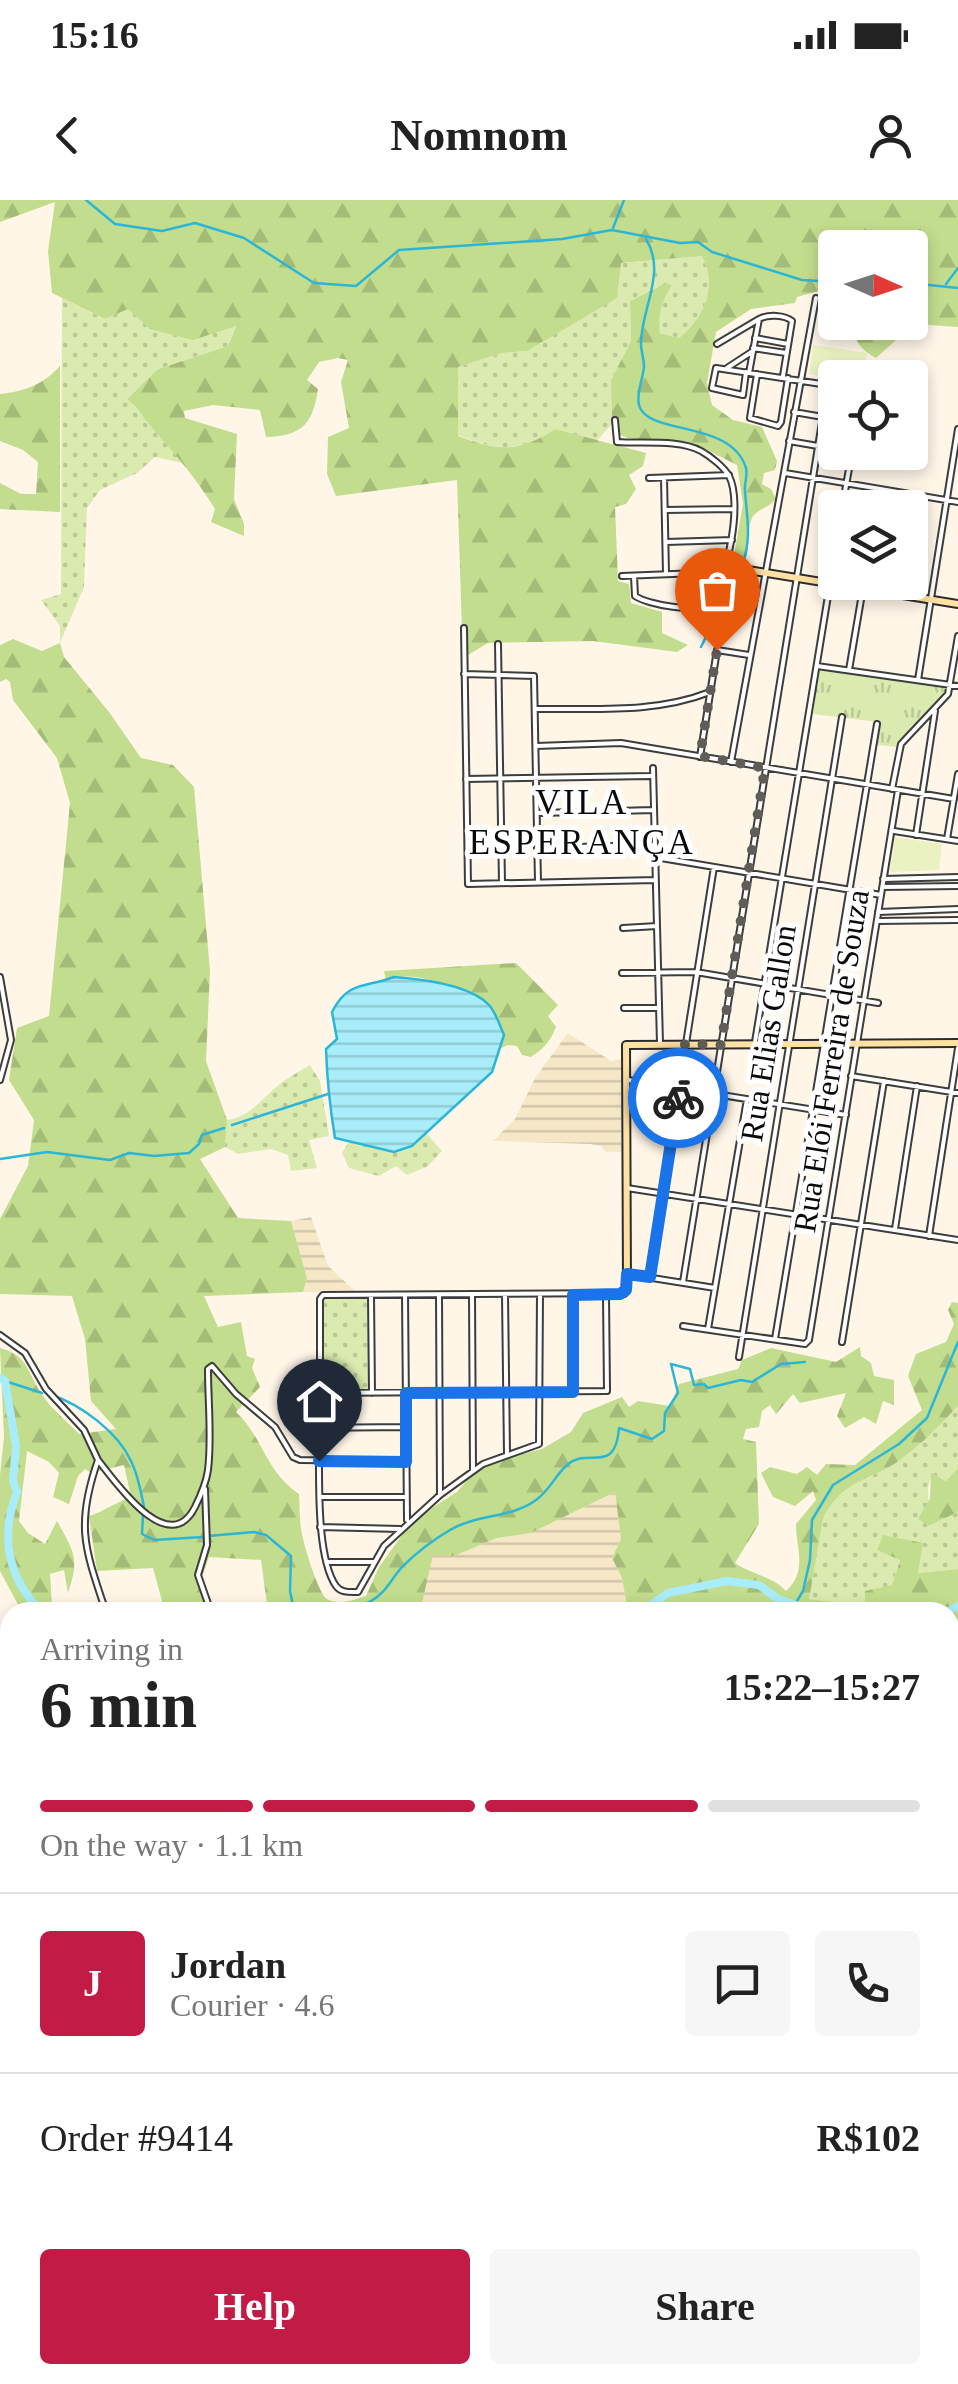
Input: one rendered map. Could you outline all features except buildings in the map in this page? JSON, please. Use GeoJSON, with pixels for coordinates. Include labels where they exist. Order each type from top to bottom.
{"type":"FeatureCollection","features":[{"type":"Feature","properties":{"kind":"street"},"geometry":{"type":"LineString","coordinates":[[731,762],[816,298]]}},
{"type":"Feature","properties":{"kind":"street"},"geometry":{"type":"LineString","coordinates":[[759,318],[756,338],[747,372],[743,395],[714,390],[714,370],[724,369],[747,372],[800,380],[818,383]]}},
{"type":"Feature","properties":{"kind":"street"},"geometry":{"type":"LineString","coordinates":[[718,344],[759,318],[790,319],[782,422],[778,426],[750,418],[757,374]]}},
{"type":"Feature","properties":{"kind":"street"},"geometry":{"type":"LineString","coordinates":[[756,338],[788,344]]}},
{"type":"Feature","properties":{"kind":"street"},"geometry":{"type":"LineString","coordinates":[[724,369],[753,350],[786,353]]}},
{"type":"Feature","properties":{"kind":"street"},"geometry":{"type":"LineString","coordinates":[[794,412],[818,416]]}},
{"type":"Feature","properties":{"kind":"street"},"geometry":{"type":"LineString","coordinates":[[615,420],[617,442],[695,448],[729,475],[732,540],[724,572],[708,602],[701,606],[667,607],[642,601],[635,596],[634,576]]}},
{"type":"Feature","properties":{"kind":"street"},"geometry":{"type":"LineString","coordinates":[[918,680],[958,429]]}},
{"type":"Feature","properties":{"kind":"street"},"geometry":{"type":"LineString","coordinates":[[683,1282],[814,478],[818,446],[790,441]]}},
{"type":"Feature","properties":{"kind":"street"},"geometry":{"type":"LineString","coordinates":[[845,490],[849,470]]}},
{"type":"Feature","properties":{"kind":"street"},"geometry":{"type":"LineString","coordinates":[[783,472],[880,490]]}},
{"type":"Feature","properties":{"kind":"street"},"geometry":{"type":"LineString","coordinates":[[649,478],[729,475]]}},
{"type":"Feature","properties":{"kind":"street"},"geometry":{"type":"LineString","coordinates":[[664,478],[666,575]]}},
{"type":"Feature","properties":{"kind":"street"},"geometry":{"type":"LineString","coordinates":[[928,497],[958,502]]}},
{"type":"Feature","properties":{"kind":"street"},"geometry":{"type":"LineString","coordinates":[[665,510],[733,509]]}},
{"type":"Feature","properties":{"kind":"street"},"geometry":{"type":"LineString","coordinates":[[665,542],[732,540]]}},
{"type":"Feature","properties":{"kind":"street"},"geometry":{"type":"LineString","coordinates":[[622,576],[748,570],[818,581]]}},
{"type":"Feature","properties":{"kind":"street"},"geometry":{"type":"LineString","coordinates":[[754,1046],[827,600]]}},
{"type":"Feature","properties":{"kind":"street"},"geometry":{"type":"LineString","coordinates":[[849,670],[862,600]]}},
{"type":"Feature","properties":{"kind":"street"},"geometry":{"type":"LineString","coordinates":[[929,600],[958,604]]}},
{"type":"Feature","properties":{"kind":"street"},"geometry":{"type":"LineString","coordinates":[[464,628],[468,884],[656,880]]}},
{"type":"Feature","properties":{"kind":"street"},"geometry":{"type":"LineString","coordinates":[[916,834],[936,708],[948,694],[958,636]]}},
{"type":"Feature","properties":{"kind":"street"},"geometry":{"type":"LineString","coordinates":[[498,644],[502,883]]}},
{"type":"Feature","properties":{"kind":"street"},"geometry":{"type":"LineString","coordinates":[[700,756],[717,650],[751,656]]}},
{"type":"Feature","properties":{"kind":"street"},"geometry":{"type":"LineString","coordinates":[[817,666],[958,686]]}},
{"type":"Feature","properties":{"kind":"street"},"geometry":{"type":"LineString","coordinates":[[464,674],[534,676],[538,882]]}},
{"type":"Feature","properties":{"kind":"street"},"geometry":{"type":"LineString","coordinates":[[534,709],[651,707],[684,702],[710,692]]}},
{"type":"Feature","properties":{"kind":"street","name":"Rua Elói Ferreira de Souza"},"geometry":{"type":"LineString","coordinates":[[775,1339],[805,1344],[810,1340],[884,879],[900,744],[936,708]]}},
{"type":"Feature","properties":{"kind":"street","name":"Rua Elias Gallon"},"geometry":{"type":"LineString","coordinates":[[739,1357],[842,716]]}},
{"type":"Feature","properties":{"kind":"street"},"geometry":{"type":"LineString","coordinates":[[682,1326],[775,1339],[877,724]]}},
{"type":"Feature","properties":{"kind":"street"},"geometry":{"type":"LineString","coordinates":[[536,746],[621,743],[954,799]]}},
{"type":"Feature","properties":{"kind":"street"},"geometry":{"type":"LineString","coordinates":[[653,768],[660,1044]]}},
{"type":"Feature","properties":{"kind":"street"},"geometry":{"type":"LineString","coordinates":[[466,779],[653,776]]}},
{"type":"Feature","properties":{"kind":"street"},"geometry":{"type":"LineString","coordinates":[[947,840],[958,778]]}},
{"type":"Feature","properties":{"kind":"street"},"geometry":{"type":"LineString","coordinates":[[536,813],[654,810]]}},
{"type":"Feature","properties":{"kind":"street"},"geometry":{"type":"LineString","coordinates":[[891,831],[958,841]]}},
{"type":"Feature","properties":{"kind":"street"},"geometry":{"type":"LineString","coordinates":[[537,848],[655,845]]}},
{"type":"Feature","properties":{"kind":"street"},"geometry":{"type":"LineString","coordinates":[[655,857],[881,895]]}},
{"type":"Feature","properties":{"kind":"street"},"geometry":{"type":"LineString","coordinates":[[650,1277],[714,866]]}},
{"type":"Feature","properties":{"kind":"street"},"geometry":{"type":"LineString","coordinates":[[884,879],[958,877]]}},
{"type":"Feature","properties":{"kind":"street"},"geometry":{"type":"LineString","coordinates":[[882,887],[958,886]]}},
{"type":"Feature","properties":{"kind":"street"},"geometry":{"type":"LineString","coordinates":[[878,912],[958,909]]}},
{"type":"Feature","properties":{"kind":"street"},"geometry":{"type":"LineString","coordinates":[[877,921],[958,920]]}},
{"type":"Feature","properties":{"kind":"street"},"geometry":{"type":"LineString","coordinates":[[624,928],[657,926]]}},
{"type":"Feature","properties":{"kind":"street"},"geometry":{"type":"LineString","coordinates":[[622,973],[696,972],[878,1003]]}},
{"type":"Feature","properties":{"kind":"street"},"geometry":{"type":"LineString","coordinates":[[0,977],[11,1040],[0,1080]]}},
{"type":"Feature","properties":{"kind":"street"},"geometry":{"type":"LineString","coordinates":[[624,1008],[659,1008]]}},
{"type":"Feature","properties":{"kind":"street"},"geometry":{"type":"LineString","coordinates":[[320,1393],[323,1295],[624,1293],[626,1046],[958,1045],[954,1092],[929,1236]]}},
{"type":"Feature","properties":{"kind":"street"},"geometry":{"type":"LineString","coordinates":[[851,1076],[954,1092]]}},
{"type":"Feature","properties":{"kind":"street"},"geometry":{"type":"LineString","coordinates":[[626,1079],[846,1114]]}},
{"type":"Feature","properties":{"kind":"street"},"geometry":{"type":"LineString","coordinates":[[842,1342],[884,1081]]}},
{"type":"Feature","properties":{"kind":"street"},"geometry":{"type":"LineString","coordinates":[[895,1230],[917,1086]]}},
{"type":"Feature","properties":{"kind":"street"},"geometry":{"type":"LineString","coordinates":[[708,1329],[747,1098]]}},
{"type":"Feature","properties":{"kind":"street"},"geometry":{"type":"LineString","coordinates":[[626,1188],[958,1240]]}},
{"type":"Feature","properties":{"kind":"street"},"geometry":{"type":"LineString","coordinates":[[627,1274],[715,1288]]}},
{"type":"Feature","properties":{"kind":"street"},"geometry":{"type":"LineString","coordinates":[[319,1461],[320,1527],[328,1562],[336,1586],[358,1592],[384,1546],[440,1494],[473,1471],[539,1444],[540,1294]]}},
{"type":"Feature","properties":{"kind":"street"},"geometry":{"type":"LineString","coordinates":[[405,1295],[407,1523]]}},
{"type":"Feature","properties":{"kind":"street"},"geometry":{"type":"LineString","coordinates":[[439,1295],[440,1494]]}},
{"type":"Feature","properties":{"kind":"street"},"geometry":{"type":"LineString","coordinates":[[472,1295],[473,1471]]}},
{"type":"Feature","properties":{"kind":"street"},"geometry":{"type":"LineString","coordinates":[[505,1295],[507,1454]]}},
{"type":"Feature","properties":{"kind":"street"},"geometry":{"type":"LineString","coordinates":[[573,1295],[573,1392]]}},
{"type":"Feature","properties":{"kind":"street"},"geometry":{"type":"LineString","coordinates":[[306,1393],[607,1391],[606,1295]]}},
{"type":"Feature","properties":{"kind":"street"},"geometry":{"type":"LineString","coordinates":[[371,1296],[372,1394]]}},
{"type":"Feature","properties":{"kind":"street"},"geometry":{"type":"LineString","coordinates":[[0,1335],[25,1353],[46,1389],[84,1430],[98,1460],[140,1508],[171,1526],[181,1524],[192,1513],[205,1484]]}},
{"type":"Feature","properties":{"kind":"street"},"geometry":{"type":"LineString","coordinates":[[207,1602],[198,1575],[207,1545],[205,1484],[210,1366],[236,1394],[265,1416],[292,1457],[406,1462]]}},
{"type":"Feature","properties":{"kind":"street"},"geometry":{"type":"LineString","coordinates":[[288,1408],[297,1425],[308,1428],[406,1427]]}},
{"type":"Feature","properties":{"kind":"street"},"geometry":{"type":"LineString","coordinates":[[98,1460],[84,1507],[83,1528],[103,1602]]}},
{"type":"Feature","properties":{"kind":"street"},"geometry":{"type":"LineString","coordinates":[[320,1497],[406,1497]]}},
{"type":"Feature","properties":{"kind":"street"},"geometry":{"type":"LineString","coordinates":[[320,1527],[400,1529]]}},
{"type":"Feature","properties":{"kind":"street"},"geometry":{"type":"LineString","coordinates":[[328,1562],[375,1562]]}},
{"type":"Feature","properties":{"kind":"shaded area"},"geometry":{"type":"Polygon","coordinates":[[[568,1033],[611,1061],[621,1059],[621,1152],[606,1152],[601,1146],[590,1144],[493,1141],[515,1119],[535,1078],[568,1033]]]}},
{"type":"Feature","properties":{"kind":"shaded area"},"geometry":{"type":"Polygon","coordinates":[[[311,1217],[328,1266],[356,1292],[303,1292],[307,1278],[291,1221],[311,1217]]]}},
{"type":"Feature","properties":{"kind":"shaded area"},"geometry":{"type":"Polygon","coordinates":[[[615,1492],[621,1539],[612,1558],[622,1578],[626,1602],[422,1602],[433,1554],[454,1556],[497,1538],[531,1533],[615,1492]]]}},
{"type":"Feature","properties":{"kind":"green space"},"geometry":{"type":"Polygon","coordinates":[[[0,200],[958,200],[958,327],[928,325],[928,230],[818,230],[818,291],[797,297],[795,303],[751,309],[716,332],[707,383],[712,405],[733,420],[762,427],[777,461],[775,470],[764,473],[762,484],[771,489],[776,499],[752,517],[747,556],[741,558],[734,555],[743,504],[737,465],[701,447],[618,434],[612,415],[611,380],[631,341],[630,301],[666,283],[672,286],[661,308],[660,333],[679,338],[706,301],[709,279],[702,256],[621,263],[617,298],[527,351],[502,353],[458,367],[458,436],[508,447],[530,442],[555,429],[646,453],[643,466],[629,475],[636,489],[626,504],[615,507],[618,581],[629,584],[631,603],[662,612],[662,633],[688,645],[677,652],[593,641],[488,643],[463,658],[457,480],[336,496],[327,474],[328,437],[349,428],[341,382],[348,360],[319,362],[307,380],[318,389],[313,411],[304,426],[289,434],[266,437],[260,410],[213,405],[184,411],[185,418],[237,434],[234,499],[244,524],[244,536],[211,522],[215,509],[208,497],[127,399],[158,369],[228,346],[236,326],[193,340],[150,329],[128,309],[105,319],[52,293],[48,251],[55,202],[0,222],[0,200]]]}},
{"type":"Feature","properties":{"kind":"green space"},"geometry":{"type":"Polygon","coordinates":[[[702,256],[709,279],[706,301],[679,338],[660,333],[661,309],[672,287],[657,287],[630,301],[631,341],[611,380],[615,420],[596,442],[555,429],[530,442],[508,447],[457,435],[458,367],[502,353],[527,351],[559,331],[621,263],[702,256]]]}},
{"type":"Feature","properties":{"kind":"green space"},"geometry":{"type":"Polygon","coordinates":[[[62,298],[105,319],[128,308],[150,329],[236,325],[228,346],[158,369],[128,398],[143,410],[147,423],[187,464],[155,457],[137,473],[100,490],[87,508],[84,587],[60,643],[60,626],[41,600],[61,594],[62,298]]]}},
{"type":"Feature","properties":{"kind":"green space"},"geometry":{"type":"Polygon","coordinates":[[[857,340],[896,340],[876,358],[857,340]]]}},
{"type":"Feature","properties":{"kind":"green space"},"geometry":{"type":"Polygon","coordinates":[[[813,345],[867,353],[866,360],[818,360],[818,376],[809,374],[813,345]]]}},
{"type":"Feature","properties":{"kind":"green space"},"geometry":{"type":"Polygon","coordinates":[[[60,366],[60,512],[0,509],[0,483],[21,494],[36,494],[38,462],[23,450],[0,441],[0,394],[33,386],[60,366]]]}},
{"type":"Feature","properties":{"kind":"green space"},"geometry":{"type":"Polygon","coordinates":[[[13,639],[42,651],[60,643],[64,657],[141,758],[173,765],[194,787],[210,971],[206,1061],[227,1120],[225,1147],[200,1159],[238,1218],[291,1221],[307,1278],[303,1292],[204,1296],[218,1327],[241,1322],[247,1356],[255,1359],[252,1368],[260,1387],[236,1412],[271,1465],[299,1494],[303,1540],[316,1580],[327,1599],[342,1602],[267,1602],[261,1560],[209,1557],[199,1586],[205,1602],[162,1602],[153,1568],[97,1571],[89,1516],[131,1497],[124,1465],[91,1473],[85,1469],[78,1476],[69,1504],[53,1497],[59,1473],[49,1462],[27,1451],[19,1521],[28,1533],[45,1544],[57,1521],[71,1548],[74,1571],[68,1593],[64,1570],[50,1574],[52,1602],[17,1602],[0,1571],[4,1437],[0,1348],[22,1360],[45,1399],[79,1434],[116,1429],[91,1401],[85,1339],[72,1296],[0,1294],[0,1219],[28,1166],[34,1120],[9,1080],[17,1028],[49,1016],[70,803],[57,758],[13,700],[10,682],[0,682],[0,645],[13,639]]]}},
{"type":"Feature","properties":{"kind":"green space"},"geometry":{"type":"Polygon","coordinates":[[[818,670],[948,690],[897,747],[876,745],[878,722],[813,714],[818,670]]]}},
{"type":"Feature","properties":{"kind":"green space"},"geometry":{"type":"Polygon","coordinates":[[[895,837],[942,844],[939,870],[890,872],[895,837]]]}},
{"type":"Feature","properties":{"kind":"green space"},"geometry":{"type":"Polygon","coordinates":[[[516,963],[558,1005],[548,1016],[556,1027],[551,1037],[531,1057],[522,1055],[517,1046],[497,1050],[488,1004],[425,978],[386,980],[384,971],[516,963]]]}},
{"type":"Feature","properties":{"kind":"green space"},"geometry":{"type":"Polygon","coordinates":[[[310,1065],[320,1081],[329,1136],[309,1140],[317,1168],[291,1171],[288,1155],[271,1149],[238,1154],[225,1147],[227,1120],[250,1111],[281,1083],[310,1065]]]}},
{"type":"Feature","properties":{"kind":"green space"},"geometry":{"type":"Polygon","coordinates":[[[426,1133],[442,1151],[428,1166],[407,1175],[396,1166],[379,1176],[349,1168],[342,1153],[350,1140],[359,1146],[412,1146],[426,1133]]]}},
{"type":"Feature","properties":{"kind":"green space"},"geometry":{"type":"Polygon","coordinates":[[[322,1299],[368,1299],[369,1390],[323,1389],[322,1299]]]}},
{"type":"Feature","properties":{"kind":"green space"},"geometry":{"type":"Polygon","coordinates":[[[952,1302],[958,1303],[958,1406],[908,1454],[850,1487],[825,1514],[809,1599],[833,1602],[626,1602],[622,1578],[612,1558],[621,1539],[615,1492],[531,1533],[497,1538],[454,1556],[433,1555],[422,1602],[342,1602],[366,1596],[379,1567],[405,1531],[419,1516],[457,1492],[473,1473],[496,1461],[542,1449],[571,1432],[583,1413],[622,1397],[629,1407],[638,1401],[670,1406],[679,1384],[738,1369],[742,1360],[771,1348],[836,1362],[860,1347],[861,1356],[871,1363],[874,1376],[894,1380],[894,1405],[883,1401],[876,1424],[864,1417],[845,1428],[837,1416],[846,1393],[800,1403],[793,1394],[776,1414],[770,1405],[762,1411],[759,1427],[746,1429],[743,1439],[756,1442],[759,1524],[735,1563],[786,1591],[799,1568],[796,1524],[816,1500],[813,1491],[795,1506],[773,1497],[761,1473],[770,1467],[797,1474],[807,1467],[817,1475],[826,1464],[855,1465],[922,1410],[908,1376],[916,1354],[946,1342],[954,1324],[948,1310],[952,1302]]]}},
{"type":"Feature","properties":{"kind":"green space"},"geometry":{"type":"Polygon","coordinates":[[[958,1406],[958,1468],[946,1481],[932,1474],[928,1487],[929,1526],[958,1512],[958,1569],[917,1573],[900,1559],[892,1585],[871,1602],[809,1599],[823,1519],[832,1503],[849,1487],[908,1454],[958,1406]]]}},
{"type":"Feature","properties":{"kind":"green space"},"geometry":{"type":"Polygon","coordinates":[[[958,1468],[958,1512],[929,1526],[918,1519],[930,1498],[931,1473],[946,1481],[958,1468]]]}},
{"type":"Feature","properties":{"kind":"green space"},"geometry":{"type":"Polygon","coordinates":[[[883,1535],[923,1543],[918,1573],[958,1569],[958,1602],[865,1602],[865,1591],[892,1585],[900,1560],[877,1550],[883,1535]]]}},
{"type":"Feature","properties":{"kind":"water"},"geometry":{"type":"Polygon","coordinates":[[[394,977],[470,992],[489,1005],[504,1035],[492,1072],[412,1146],[394,1152],[335,1138],[326,1049],[337,1039],[332,1012],[344,995],[394,977]]]}},
{"type":"Feature","properties":{"kind":"waterway"},"geometry":{"type":"LineString","coordinates":[[86,200],[115,224],[162,231],[195,223],[244,238],[314,283],[356,286],[399,250],[562,239],[612,230],[680,243],[698,242],[712,252],[802,280],[818,281]]}},
{"type":"Feature","properties":{"kind":"waterway"},"geometry":{"type":"LineString","coordinates":[[613,228],[624,200]]}},
{"type":"Feature","properties":{"kind":"waterway"},"geometry":{"type":"LineString","coordinates":[[646,239],[652,252],[654,278],[642,331],[644,367],[639,405],[645,415],[657,421],[708,435],[737,452],[746,468],[748,537],[742,566]]}},
{"type":"Feature","properties":{"kind":"waterway"},"geometry":{"type":"LineString","coordinates":[[946,284],[958,268]]}},
{"type":"Feature","properties":{"kind":"waterway"},"geometry":{"type":"LineString","coordinates":[[928,285],[958,288]]}},
{"type":"Feature","properties":{"kind":"waterway"},"geometry":{"type":"LineString","coordinates":[[701,647],[742,574]]}},
{"type":"Feature","properties":{"kind":"waterway"},"geometry":{"type":"LineString","coordinates":[[232,1125],[328,1094]]}},
{"type":"Feature","properties":{"kind":"waterway"},"geometry":{"type":"LineString","coordinates":[[0,1159],[47,1152],[110,1160],[129,1153],[189,1153],[202,1135],[224,1128]]}},
{"type":"Feature","properties":{"kind":"waterway"},"geometry":{"type":"LineString","coordinates":[[796,1602],[810,1560],[812,1520],[833,1485],[899,1444],[927,1418],[958,1342]]}},
{"type":"Feature","properties":{"kind":"waterway"},"geometry":{"type":"LineString","coordinates":[[368,1602],[384,1590],[407,1562],[444,1534],[471,1521],[527,1506],[574,1460],[599,1458],[612,1452],[619,1428],[652,1439],[664,1431],[665,1413],[678,1393],[671,1364],[690,1369],[694,1385],[704,1384],[708,1388],[741,1380],[752,1382],[781,1364],[805,1362]]}},
{"type":"Feature","properties":{"kind":"waterway"},"geometry":{"type":"LineString","coordinates":[[0,1378],[5,1381],[16,1446],[13,1481],[17,1492],[9,1525],[10,1556],[14,1571],[33,1602]]}},
{"type":"Feature","properties":{"kind":"waterway"},"geometry":{"type":"LineString","coordinates":[[5,1381],[42,1393]]}},
{"type":"Feature","properties":{"kind":"waterway"},"geometry":{"type":"LineString","coordinates":[[52,1395],[75,1405],[117,1440],[133,1466],[144,1507]]}},
{"type":"Feature","properties":{"kind":"waterway"},"geometry":{"type":"LineString","coordinates":[[143,1515],[142,1534],[154,1540],[203,1537]]}},
{"type":"Feature","properties":{"kind":"waterway"},"geometry":{"type":"LineString","coordinates":[[208,1536],[254,1532],[266,1535],[291,1556],[292,1602]]}},
{"type":"Feature","properties":{"kind":"waterway"},"geometry":{"type":"LineString","coordinates":[[655,1602],[668,1593],[727,1581],[759,1585],[787,1602]]}},
{"type":"Feature","properties":{"kind":"way so far"},"geometry":{"type":"LineString","coordinates":[[678,1098],[685,1044],[721,1045],[765,768],[700,756],[717,650]]}},
{"type":"Feature","properties":{"kind":"district","name":"VILA ESPERANÇA"},"geometry":{"type":"Point","coordinates":[582,822]}},
{"type":"Feature","properties":{"kind":"route"},"geometry":{"type":"LineString","coordinates":[[319,1461],[406,1462],[406,1393],[573,1392],[573,1295],[620,1294],[626,1290],[627,1274],[650,1277],[678,1098]]}}]}
